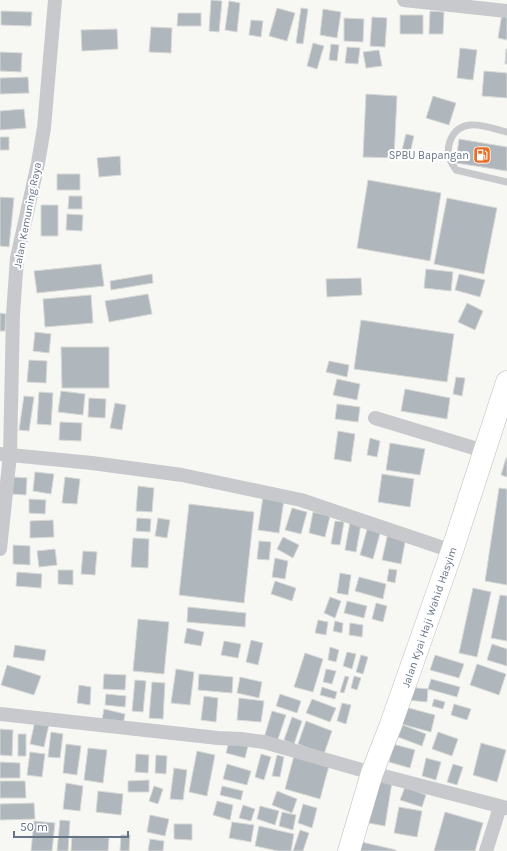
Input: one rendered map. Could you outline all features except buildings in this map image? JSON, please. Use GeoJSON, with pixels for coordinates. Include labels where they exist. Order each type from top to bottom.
{"type":"FeatureCollection","features":[{"type":"Feature","properties":{"kind":"highway","name":"Jalan Kyai Haji Wahid Hasyim"},"geometry":{"type":"LineString","coordinates":[[350,851],[372,773],[390,727],[452,551],[507,382]]}},
{"type":"Feature","properties":{"kind":"street","name":"Jalan Kemuning Raya"},"geometry":{"type":"LineString","coordinates":[[0,549],[17,258],[38,163],[44,128],[55,0]]}},
{"type":"Feature","properties":{"kind":"street"},"geometry":{"type":"LineString","coordinates":[[404,0],[507,11]]}},
{"type":"Feature","properties":{"kind":"street"},"geometry":{"type":"LineString","coordinates":[[376,418],[484,451]]}},
{"type":"Feature","properties":{"kind":"street"},"geometry":{"type":"LineString","coordinates":[[5,454],[92,463],[182,475],[302,500],[452,551]]}},
{"type":"Feature","properties":{"kind":"street"},"geometry":{"type":"LineString","coordinates":[[0,714],[210,738],[264,742],[372,773],[504,808],[486,851]]}},
{"type":"Feature","properties":{"kind":"lane"},"geometry":{"type":"LineString","coordinates":[[507,132],[477,125],[465,125],[456,130],[448,148],[449,160],[456,170],[507,182]]}},
{"type":"Feature","properties":{"kind":"place","name":"SPBU Bapangan"},"geometry":{"type":"Point","coordinates":[482,155]}}]}
